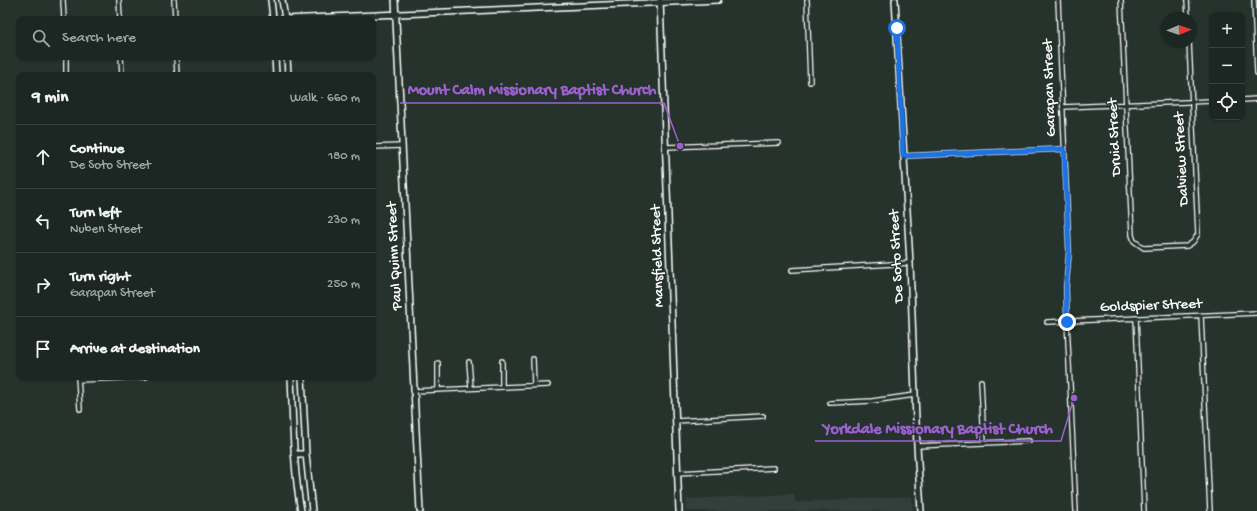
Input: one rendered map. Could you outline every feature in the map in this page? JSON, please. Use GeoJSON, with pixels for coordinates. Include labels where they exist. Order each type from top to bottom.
{"type":"FeatureCollection","features":[{"type":"Feature","properties":{"kind":"street"},"geometry":{"type":"LineString","coordinates":[[63,0],[64,16]]}},
{"type":"Feature","properties":{"kind":"street"},"geometry":{"type":"LineString","coordinates":[[119,0],[120,16]]}},
{"type":"Feature","properties":{"kind":"street"},"geometry":{"type":"LineString","coordinates":[[174,0],[175,16]]}},
{"type":"Feature","properties":{"kind":"street"},"geometry":{"type":"LineString","coordinates":[[271,0],[273,16]]}},
{"type":"Feature","properties":{"kind":"street"},"geometry":{"type":"LineString","coordinates":[[282,0],[284,16]]}},
{"type":"Feature","properties":{"kind":"street","name":"Paul Quinn Street"},"geometry":{"type":"LineString","coordinates":[[395,0],[420,511]]}},
{"type":"Feature","properties":{"kind":"street"},"geometry":{"type":"LineString","coordinates":[[367,16],[661,1],[718,0]]}},
{"type":"Feature","properties":{"kind":"street"},"geometry":{"type":"LineString","coordinates":[[807,0],[810,82]]}},
{"type":"Feature","properties":{"kind":"street","name":"De Soto Street"},"geometry":{"type":"LineString","coordinates":[[895,0],[910,263],[921,511]]}},
{"type":"Feature","properties":{"kind":"street","name":"Garapan Street"},"geometry":{"type":"LineString","coordinates":[[1058,0],[1069,251],[1066,288],[1067,322],[1076,511]]}},
{"type":"Feature","properties":{"kind":"street","name":"Druid Street"},"geometry":{"type":"LineString","coordinates":[[1121,0],[1132,235],[1134,241],[1144,248],[1163,247]]}},
{"type":"Feature","properties":{"kind":"street"},"geometry":{"type":"LineString","coordinates":[[1187,0],[1188,12]]}},
{"type":"Feature","properties":{"kind":"street"},"geometry":{"type":"LineString","coordinates":[[1254,0],[1257,73]]}},
{"type":"Feature","properties":{"kind":"street","name":"Mansfield Street"},"geometry":{"type":"LineString","coordinates":[[661,1],[679,511]]}},
{"type":"Feature","properties":{"kind":"street","name":"Dalview Street"},"geometry":{"type":"LineString","coordinates":[[1163,247],[1187,246],[1193,242],[1198,234],[1189,48]]}},
{"type":"Feature","properties":{"kind":"street"},"geometry":{"type":"LineString","coordinates":[[66,60],[66,72]]}},
{"type":"Feature","properties":{"kind":"street"},"geometry":{"type":"LineString","coordinates":[[121,60],[122,72]]}},
{"type":"Feature","properties":{"kind":"street"},"geometry":{"type":"LineString","coordinates":[[176,60],[177,72]]}},
{"type":"Feature","properties":{"kind":"street"},"geometry":{"type":"LineString","coordinates":[[275,60],[276,72]]}},
{"type":"Feature","properties":{"kind":"street"},"geometry":{"type":"LineString","coordinates":[[287,60],[288,72]]}},
{"type":"Feature","properties":{"kind":"street"},"geometry":{"type":"LineString","coordinates":[[1245,100],[1257,99]]}},
{"type":"Feature","properties":{"kind":"street"},"geometry":{"type":"LineString","coordinates":[[1063,107],[1209,101]]}},
{"type":"Feature","properties":{"kind":"street"},"geometry":{"type":"LineString","coordinates":[[666,147],[779,143]]}},
{"type":"Feature","properties":{"kind":"street"},"geometry":{"type":"LineString","coordinates":[[376,147],[402,146]]}},
{"type":"Feature","properties":{"kind":"street"},"geometry":{"type":"LineString","coordinates":[[903,156],[1064,149]]}},
{"type":"Feature","properties":{"kind":"street"},"geometry":{"type":"LineString","coordinates":[[792,270],[910,263]]}},
{"type":"Feature","properties":{"kind":"street","name":"Goldspier Street"},"geometry":{"type":"LineString","coordinates":[[1047,322],[1257,313]]}},
{"type":"Feature","properties":{"kind":"street"},"geometry":{"type":"LineString","coordinates":[[1201,316],[1210,511]]}},
{"type":"Feature","properties":{"kind":"street"},"geometry":{"type":"LineString","coordinates":[[1136,318],[1144,511]]}},
{"type":"Feature","properties":{"kind":"street"},"geometry":{"type":"LineString","coordinates":[[533,359],[534,385]]}},
{"type":"Feature","properties":{"kind":"street"},"geometry":{"type":"LineString","coordinates":[[502,361],[502,386]]}},
{"type":"Feature","properties":{"kind":"street"},"geometry":{"type":"LineString","coordinates":[[469,362],[471,388]]}},
{"type":"Feature","properties":{"kind":"street"},"geometry":{"type":"LineString","coordinates":[[438,363],[438,390]]}},
{"type":"Feature","properties":{"kind":"street"},"geometry":{"type":"LineString","coordinates":[[78,380],[80,409]]}},
{"type":"Feature","properties":{"kind":"street"},"geometry":{"type":"LineString","coordinates":[[291,380],[294,454],[301,511]]}},
{"type":"Feature","properties":{"kind":"street"},"geometry":{"type":"LineString","coordinates":[[302,380],[306,454],[312,511]]}},
{"type":"Feature","properties":{"kind":"street"},"geometry":{"type":"LineString","coordinates":[[981,381],[984,443]]}},
{"type":"Feature","properties":{"kind":"street"},"geometry":{"type":"LineString","coordinates":[[414,391],[548,385]]}},
{"type":"Feature","properties":{"kind":"street"},"geometry":{"type":"LineString","coordinates":[[830,403],[872,401],[915,395]]}},
{"type":"Feature","properties":{"kind":"street"},"geometry":{"type":"LineString","coordinates":[[676,421],[763,416]]}},
{"type":"Feature","properties":{"kind":"street"},"geometry":{"type":"LineString","coordinates":[[917,446],[1029,441]]}},
{"type":"Feature","properties":{"kind":"street"},"geometry":{"type":"LineString","coordinates":[[294,454],[306,454]]}},
{"type":"Feature","properties":{"kind":"street"},"geometry":{"type":"LineString","coordinates":[[678,473],[774,468]]}},
{"type":"Feature","properties":{"kind":"shaded area"},"geometry":{"type":"Polygon","coordinates":[[[794,494],[795,502],[912,497],[913,511],[687,511],[686,499],[794,494]]]}},
{"type":"Feature","properties":{"kind":"place","name":"Mount Calm Missionary Baptist Church"},"geometry":{"type":"Point","coordinates":[680,146]}},
{"type":"Feature","properties":{"kind":"place","name":"Yorkdale Missionary Baptist Church"},"geometry":{"type":"Point","coordinates":[1074,398]}},
{"type":"Feature","properties":{"kind":"route"},"geometry":{"type":"LineString","coordinates":[[897,28],[903,156],[1064,149],[1069,251],[1066,288],[1067,322]]}}]}
